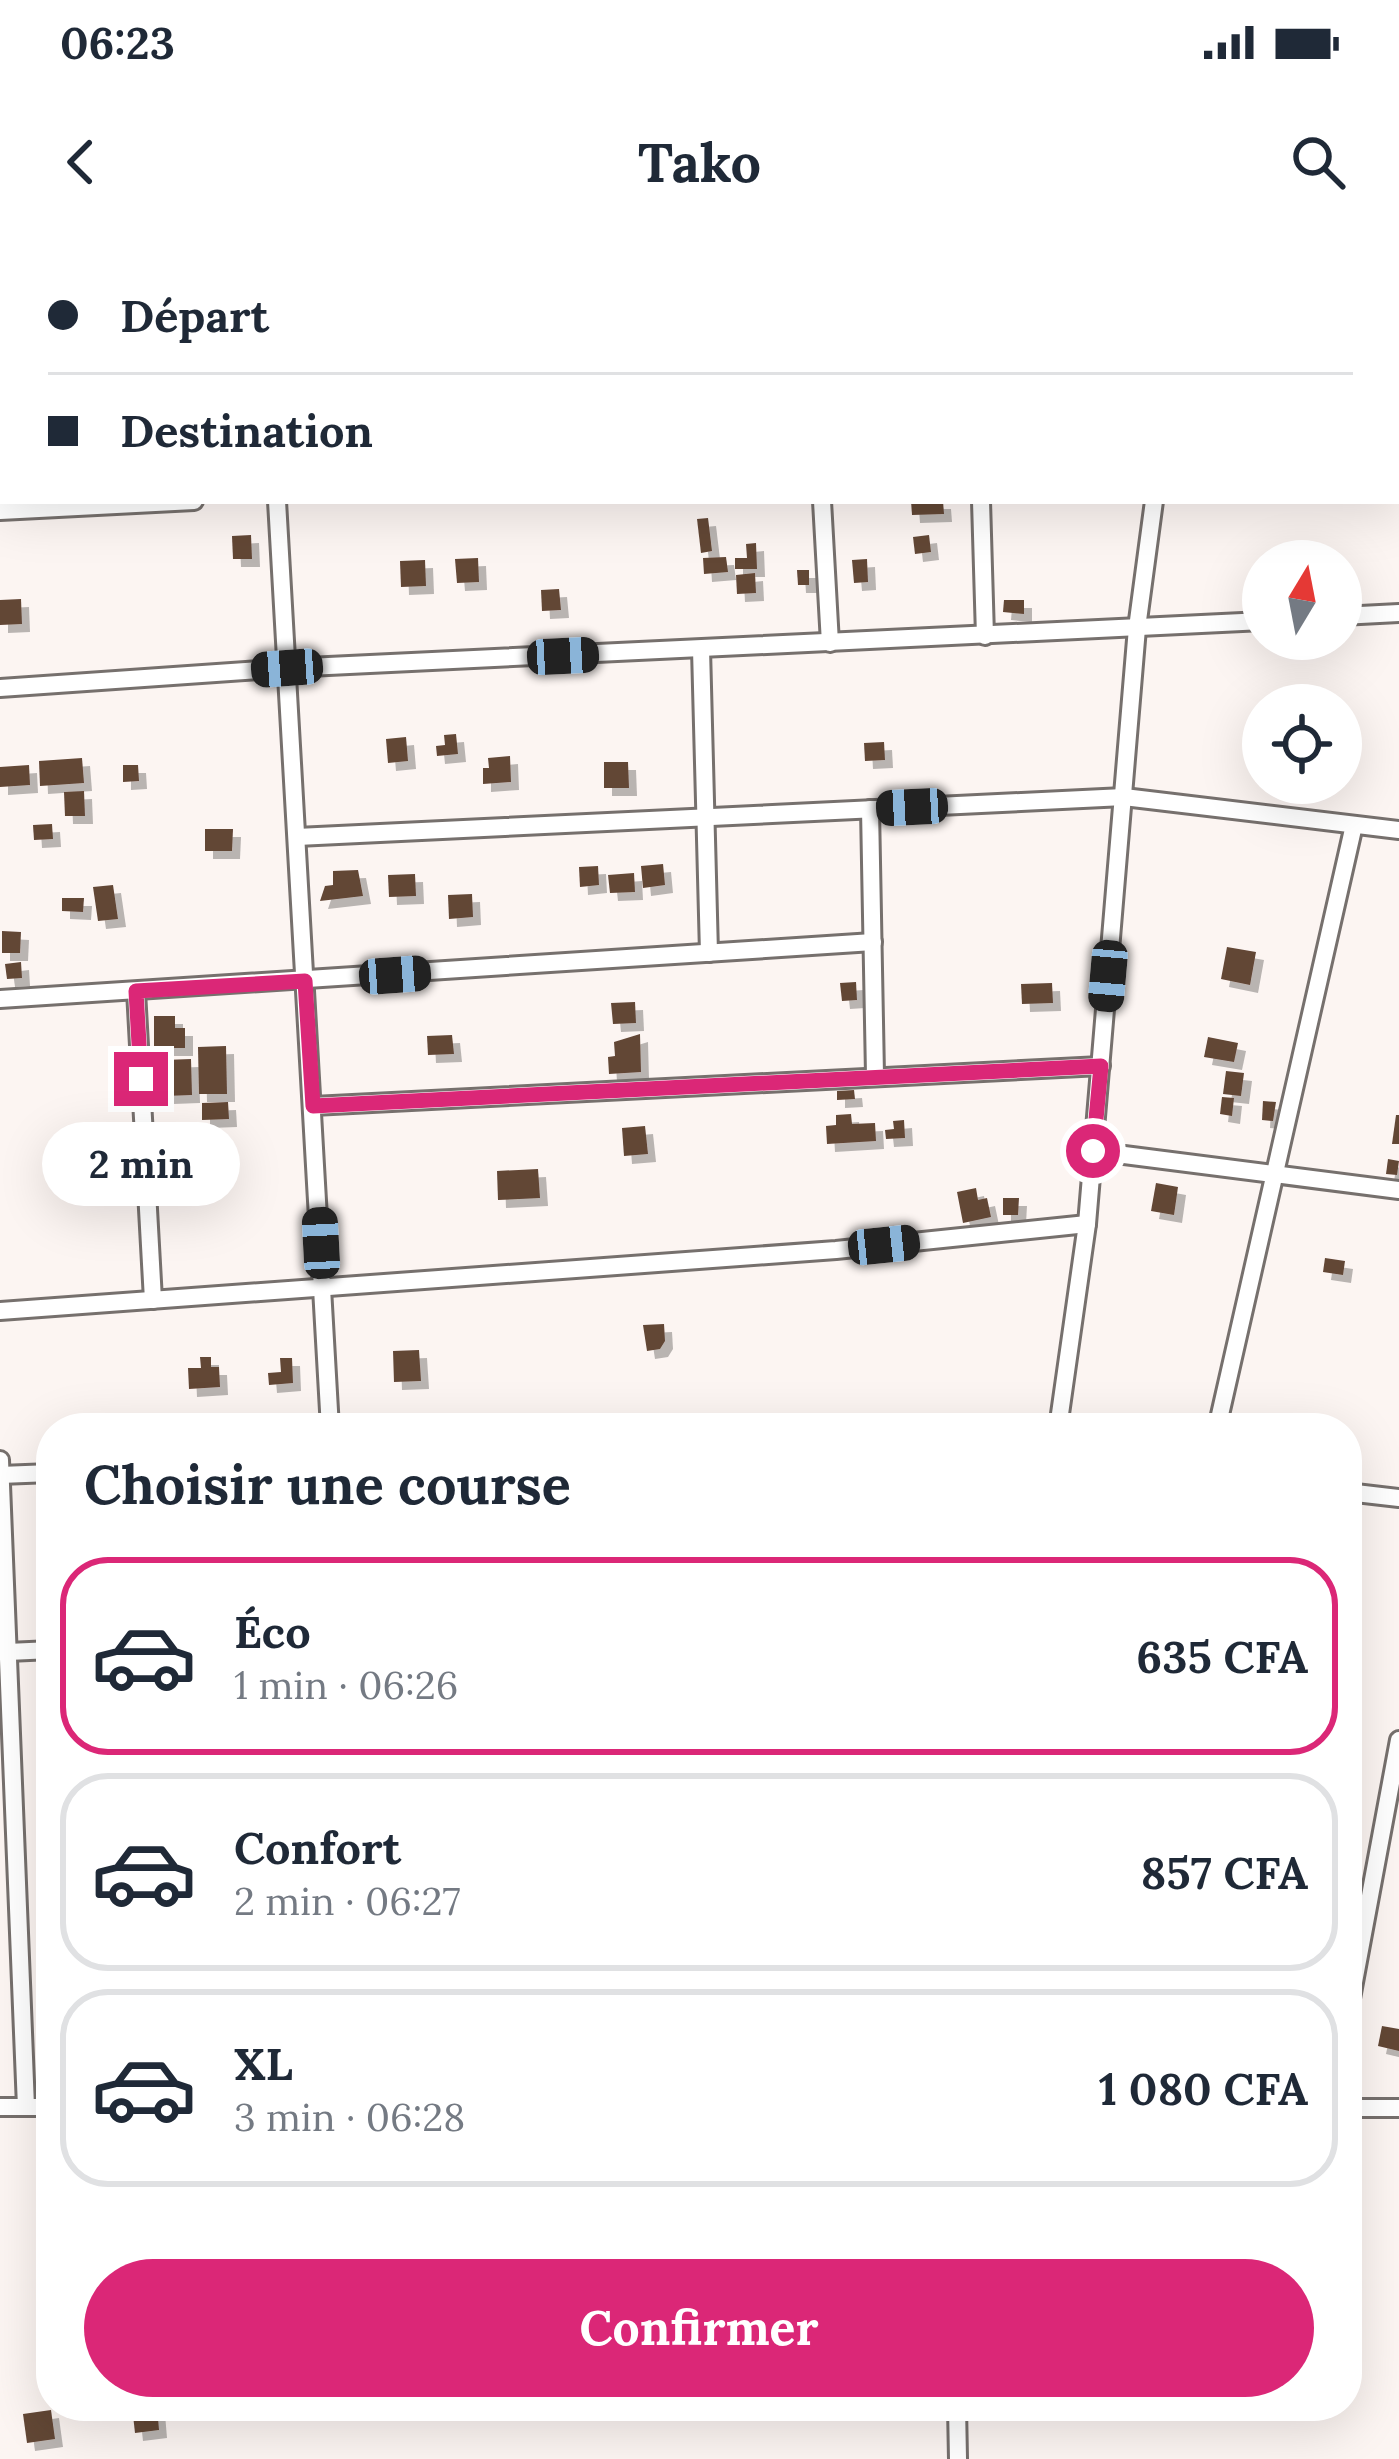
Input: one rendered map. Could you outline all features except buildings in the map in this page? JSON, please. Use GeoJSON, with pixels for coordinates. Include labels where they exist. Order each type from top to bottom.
{"type":"FeatureCollection","features":[{"type":"Feature","properties":{"kind":"street"},"geometry":{"type":"LineString","coordinates":[[0,511],[136,504]]}},
{"type":"Feature","properties":{"kind":"street"},"geometry":{"type":"LineString","coordinates":[[277,504],[329,1413]]}},
{"type":"Feature","properties":{"kind":"street"},"geometry":{"type":"LineString","coordinates":[[822,504],[830,643]]}},
{"type":"Feature","properties":{"kind":"street"},"geometry":{"type":"LineString","coordinates":[[981,504],[985,636]]}},
{"type":"Feature","properties":{"kind":"street"},"geometry":{"type":"LineString","coordinates":[[1060,1413],[1087,1224],[1137,628],[1154,504]]}},
{"type":"Feature","properties":{"kind":"street"},"geometry":{"type":"LineString","coordinates":[[1362,615],[1399,613]]}},
{"type":"Feature","properties":{"kind":"street"},"geometry":{"type":"LineString","coordinates":[[0,688],[287,668],[1242,622]]}},
{"type":"Feature","properties":{"kind":"street"},"geometry":{"type":"LineString","coordinates":[[701,649],[709,953]]}},
{"type":"Feature","properties":{"kind":"street"},"geometry":{"type":"LineString","coordinates":[[297,837],[1124,797],[1399,830]]}},
{"type":"Feature","properties":{"kind":"street"},"geometry":{"type":"LineString","coordinates":[[870,809],[875,1075]]}},
{"type":"Feature","properties":{"kind":"street"},"geometry":{"type":"LineString","coordinates":[[1219,1413],[1354,825]]}},
{"type":"Feature","properties":{"kind":"street"},"geometry":{"type":"LineString","coordinates":[[0,999],[873,942]]}},
{"type":"Feature","properties":{"kind":"street"},"geometry":{"type":"LineString","coordinates":[[136,991],[153,1300]]}},
{"type":"Feature","properties":{"kind":"street"},"geometry":{"type":"LineString","coordinates":[[313,1106],[1101,1066]]}},
{"type":"Feature","properties":{"kind":"street"},"geometry":{"type":"LineString","coordinates":[[1093,1151],[1399,1190]]}},
{"type":"Feature","properties":{"kind":"street"},"geometry":{"type":"LineString","coordinates":[[0,1311],[836,1250],[1087,1224]]}},
{"type":"Feature","properties":{"kind":"street"},"geometry":{"type":"LineString","coordinates":[[0,1460],[8,1652],[10,1940],[26,2107]]}},
{"type":"Feature","properties":{"kind":"street"},"geometry":{"type":"LineString","coordinates":[[0,1474],[36,1473]]}},
{"type":"Feature","properties":{"kind":"street"},"geometry":{"type":"LineString","coordinates":[[1362,1494],[1399,1498]]}},
{"type":"Feature","properties":{"kind":"street"},"geometry":{"type":"LineString","coordinates":[[8,1652],[36,1651]]}},
{"type":"Feature","properties":{"kind":"street"},"geometry":{"type":"LineString","coordinates":[[1362,1939],[1399,1740]]}},
{"type":"Feature","properties":{"kind":"street"},"geometry":{"type":"LineString","coordinates":[[0,2107],[36,2107]]}},
{"type":"Feature","properties":{"kind":"street"},"geometry":{"type":"LineString","coordinates":[[1362,2108],[1399,2108]]}},
{"type":"Feature","properties":{"kind":"street"},"geometry":{"type":"LineString","coordinates":[[957,2421],[958,2459]]}},
{"type":"Feature","properties":{"kind":"route"},"geometry":{"type":"LineString","coordinates":[[141,1079],[136,991],[305,981],[313,1106],[1101,1066],[1093,1151]]}}]}
